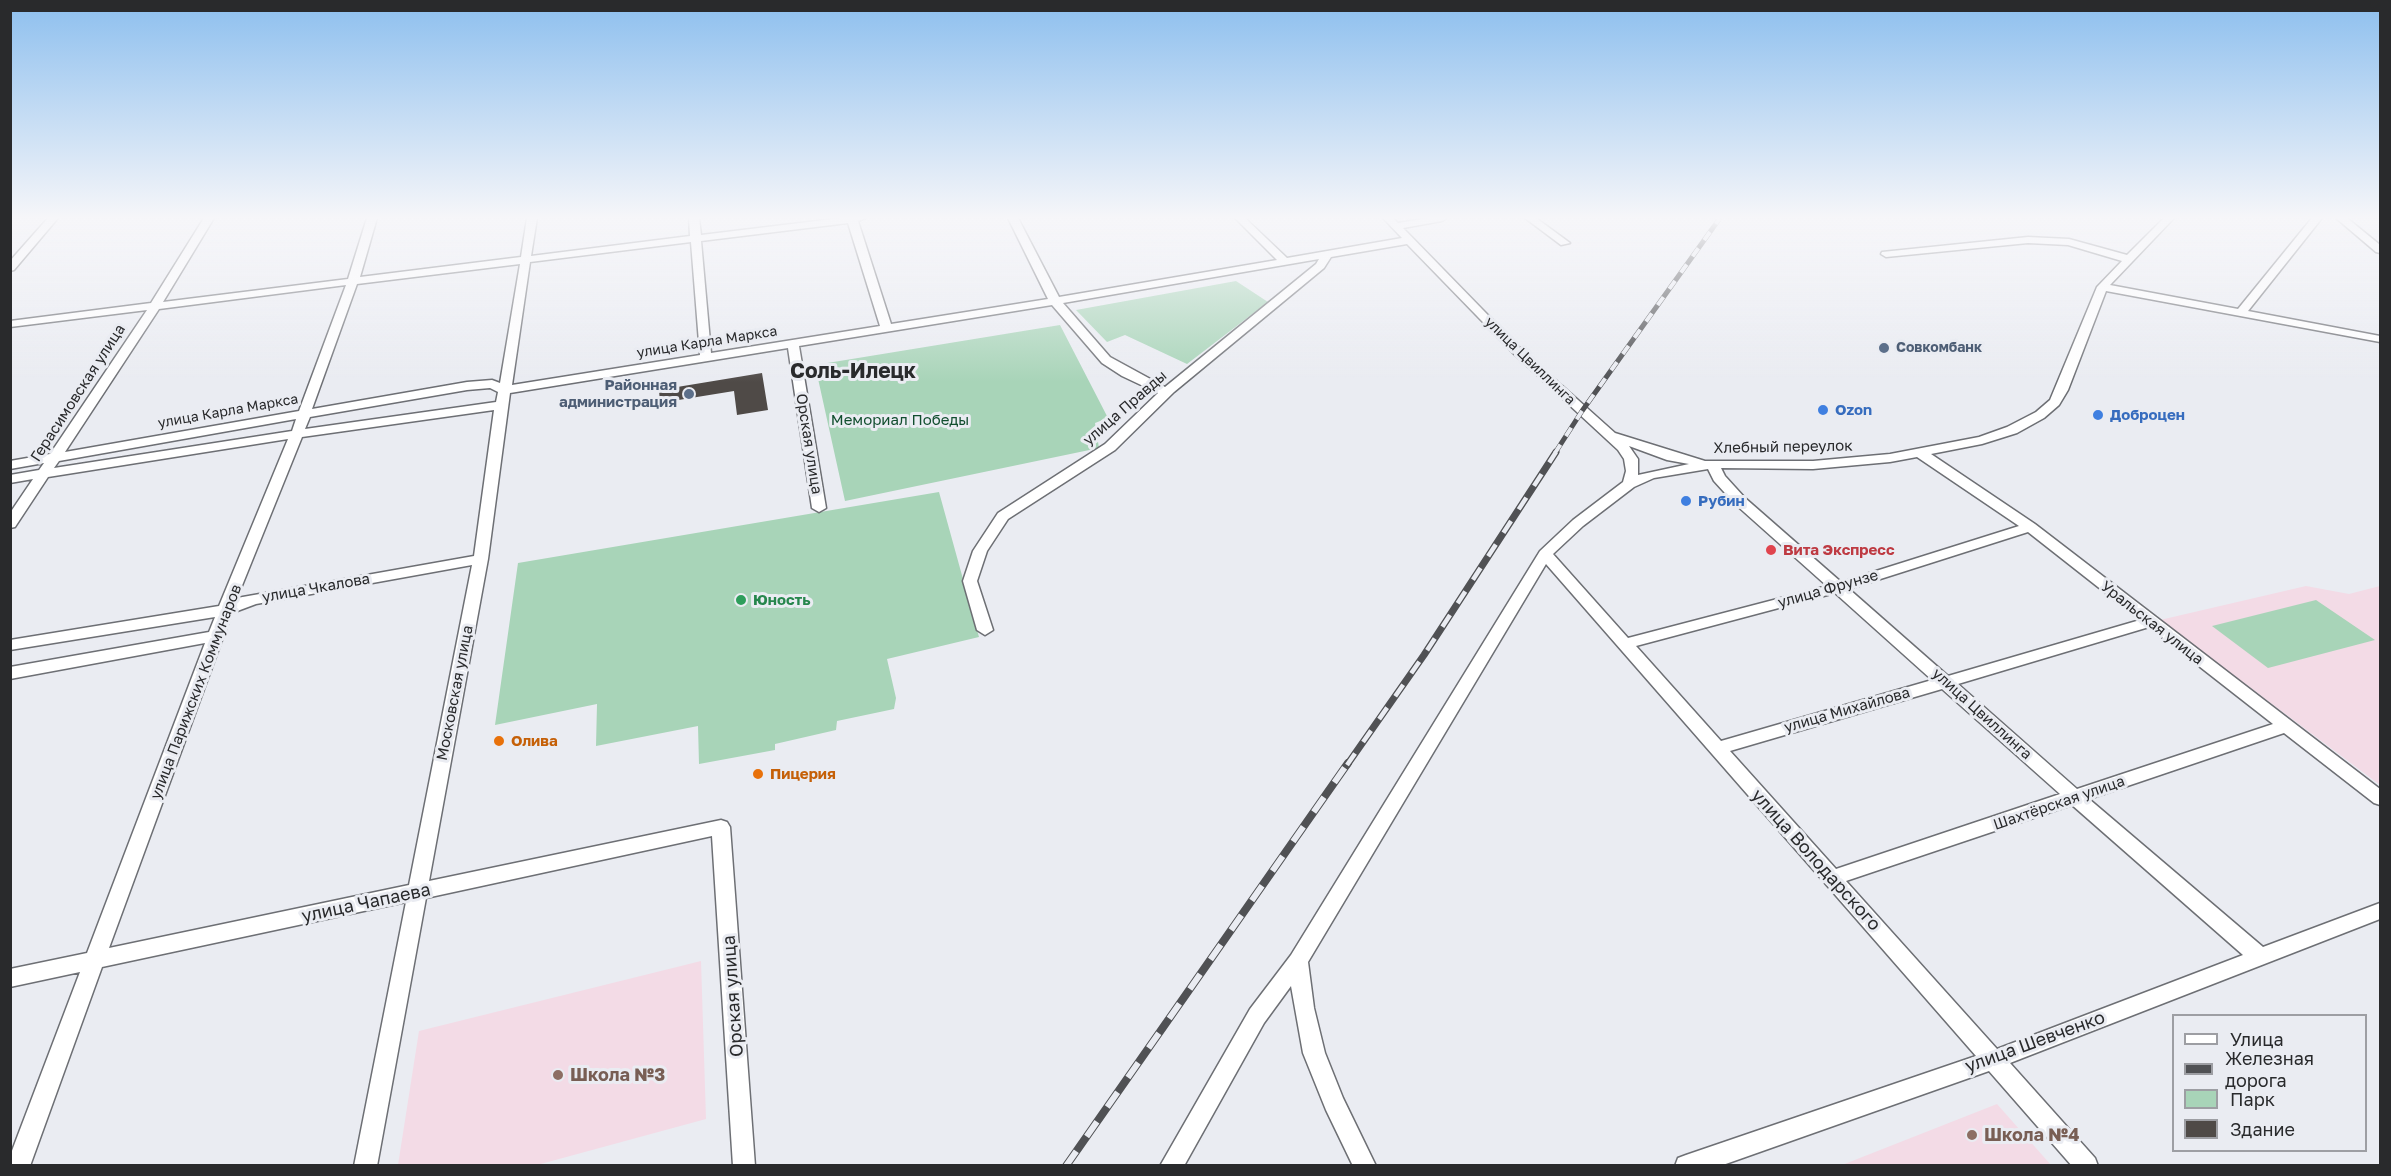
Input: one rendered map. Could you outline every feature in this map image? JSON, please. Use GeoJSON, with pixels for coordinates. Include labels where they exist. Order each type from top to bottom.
{"type":"FeatureCollection","features":[{"type":"Feature","properties":{"kind":"street","name":"Герасимовская улица"},"geometry":{"type":"LineString","coordinates":[[10,524],[175,273]]}},
{"type":"Feature","properties":{"kind":"street","name":"улица Парижских Коммунаров"},"geometry":{"type":"LineString","coordinates":[[18,1166],[225,610],[297,434],[355,273]]}},
{"type":"Feature","properties":{"kind":"street"},"geometry":{"type":"LineString","coordinates":[[10,324],[420,273]]}},
{"type":"Feature","properties":{"kind":"street","name":"Московская улица"},"geometry":{"type":"LineString","coordinates":[[365,1166],[415,892],[481,559],[523,273]]}},
{"type":"Feature","properties":{"kind":"street"},"geometry":{"type":"LineString","coordinates":[[700,273],[706,358]]}},
{"type":"Feature","properties":{"kind":"street"},"geometry":{"type":"LineString","coordinates":[[870,273],[886,328]]}},
{"type":"Feature","properties":{"kind":"street"},"geometry":{"type":"LineString","coordinates":[[1041,273],[1055,301],[1106,360],[1126,373],[1167,393]]}},
{"type":"Feature","properties":{"kind":"street","name":"улица Карла Маркса"},"geometry":{"type":"LineString","coordinates":[[10,479],[297,434],[706,358],[1221,273]]}},
{"type":"Feature","properties":{"kind":"street","name":"улица Правды"},"geometry":{"type":"LineString","coordinates":[[985,630],[970,581],[980,551],[1003,516],[1110,447],[1167,393],[1312,273]]}},
{"type":"Feature","properties":{"kind":"street","name":"улица Цвиллинга"},"geometry":{"type":"LineString","coordinates":[[1442,273],[1517,351],[1623,447],[1631,459],[1633,471],[1629,484]]}},
{"type":"Feature","properties":{"kind":"street","name":"Хлебный переулок"},"geometry":{"type":"LineString","coordinates":[[1171,1166],[1257,1016],[1298,961],[1545,554],[1578,523],[1629,484],[1651,475],[1712,464],[1853,463],[1921,453],[1982,440],[2012,430],[2040,415],[2055,402],[2102,287],[2115,273]]}},
{"type":"Feature","properties":{"kind":"street"},"geometry":{"type":"LineString","coordinates":[[2242,311],[2273,273]]}},
{"type":"Feature","properties":{"kind":"street"},"geometry":{"type":"LineString","coordinates":[[2102,287],[2242,311],[2380,339]]}},
{"type":"Feature","properties":{"kind":"street","name":"Орская улица"},"geometry":{"type":"LineString","coordinates":[[793,343],[819,508]]}},
{"type":"Feature","properties":{"kind":"street","name":"улица Карла Маркса"},"geometry":{"type":"LineString","coordinates":[[10,465],[467,386],[492,384],[503,397]]}},
{"type":"Feature","properties":{"kind":"street"},"geometry":{"type":"LineString","coordinates":[[1610,435],[1672,457],[1712,464]]}},
{"type":"Feature","properties":{"kind":"street","name":"Уральская улица"},"geometry":{"type":"LineString","coordinates":[[1921,453],[2030,527],[2380,798]]}},
{"type":"Feature","properties":{"kind":"street","name":"улица Цвиллинга"},"geometry":{"type":"LineString","coordinates":[[1712,464],[1719,478],[1740,501],[2260,957]]}},
{"type":"Feature","properties":{"kind":"street","name":"улица Фрунзе"},"geometry":{"type":"LineString","coordinates":[[1625,644],[1840,587],[2030,527]]}},
{"type":"Feature","properties":{"kind":"street","name":"улица Володарского"},"geometry":{"type":"LineString","coordinates":[[1545,554],[2087,1166]]}},
{"type":"Feature","properties":{"kind":"street","name":"улица Чкалова"},"geometry":{"type":"LineString","coordinates":[[10,645],[225,610],[249,600],[481,559]]}},
{"type":"Feature","properties":{"kind":"street","name":"улица Михайлова"},"geometry":{"type":"LineString","coordinates":[[1717,749],[2150,622]]}},
{"type":"Feature","properties":{"kind":"street"},"geometry":{"type":"LineString","coordinates":[[10,673],[217,636]]}},
{"type":"Feature","properties":{"kind":"street","name":"Шахтёрская улица"},"geometry":{"type":"LineString","coordinates":[[1832,878],[2285,726]]}},
{"type":"Feature","properties":{"kind":"street","name":"Орская улица"},"geometry":{"type":"LineString","coordinates":[[721,827],[744,1166]]}},
{"type":"Feature","properties":{"kind":"street","name":"улица Чапаева"},"geometry":{"type":"LineString","coordinates":[[10,978],[721,827]]}},
{"type":"Feature","properties":{"kind":"street","name":"улица Шевченко"},"geometry":{"type":"LineString","coordinates":[[1686,1166],[1946,1074],[1993,1060],[2380,911]]}},
{"type":"Feature","properties":{"kind":"street"},"geometry":{"type":"LineString","coordinates":[[1298,961],[1304,1008],[1314,1053],[1334,1103],[1365,1166]]}},
{"type":"Feature","properties":{"kind":"shaded area"},"geometry":{"type":"Polygon","coordinates":[[[2306,586],[2349,594],[2380,586],[2380,785],[2160,620],[2306,586]]]}},
{"type":"Feature","properties":{"kind":"shaded area","name":"Школа №3"},"geometry":{"type":"Polygon","coordinates":[[[701,961],[706,1119],[537,1165],[398,1165],[419,1031],[701,961]]]}},
{"type":"Feature","properties":{"kind":"shaded area","name":"Школа №4"},"geometry":{"type":"Polygon","coordinates":[[[1997,1104],[2051,1165],[1842,1165],[1997,1104]]]}},
{"type":"Feature","properties":{"kind":"green space"},"geometry":{"type":"Polygon","coordinates":[[[1236,281],[1268,302],[1187,364],[1125,335],[1107,342],[1076,310],[1236,281]]]}},
{"type":"Feature","properties":{"kind":"green space","name":"Мемориал Победы"},"geometry":{"type":"Polygon","coordinates":[[[1060,325],[1108,418],[1095,423],[1099,448],[845,501],[815,365],[1060,325]]]}},
{"type":"Feature","properties":{"kind":"green space","name":"Юность"},"geometry":{"type":"Polygon","coordinates":[[[939,492],[979,637],[887,659],[896,698],[894,709],[837,721],[836,730],[775,744],[775,750],[699,764],[698,726],[596,746],[597,704],[495,725],[518,563],[939,492]]]}},
{"type":"Feature","properties":{"kind":"green space"},"geometry":{"type":"Polygon","coordinates":[[[2316,600],[2375,640],[2268,668],[2212,626],[2316,600]]]}},
{"type":"Feature","properties":{"kind":"building","name":"Районная администрация"},"geometry":{"type":"Polygon","coordinates":[[[762,373],[768,410],[737,415],[734,391],[660,403],[659,390],[762,373]]]}},
{"type":"Feature","properties":{"kind":"railway"},"geometry":{"type":"LineString","coordinates":[[1555,453],[1582,411],[1681,273]]}},
{"type":"Feature","properties":{"kind":"railway"},"geometry":{"type":"LineString","coordinates":[[1347,765],[1424,655],[1556,452]]}},
{"type":"Feature","properties":{"kind":"railway"},"geometry":{"type":"LineString","coordinates":[[1066,1166],[1348,763]]}},
{"type":"Feature","properties":{"kind":"place","name":"Совкомбанк"},"geometry":{"type":"Point","coordinates":[1884,348]}},
{"type":"Feature","properties":{"kind":"place","name":"Районная администрация"},"geometry":{"type":"Point","coordinates":[689,394]}},
{"type":"Feature","properties":{"kind":"place","name":"Ozon"},"geometry":{"type":"Point","coordinates":[1823,410]}},
{"type":"Feature","properties":{"kind":"place","name":"Доброцен"},"geometry":{"type":"Point","coordinates":[2098,415]}},
{"type":"Feature","properties":{"kind":"place","name":"Рубин"},"geometry":{"type":"Point","coordinates":[1686,501]}},
{"type":"Feature","properties":{"kind":"place","name":"Вита Экспресс"},"geometry":{"type":"Point","coordinates":[1771,550]}},
{"type":"Feature","properties":{"kind":"place","name":"Юность"},"geometry":{"type":"Point","coordinates":[741,600]}},
{"type":"Feature","properties":{"kind":"place","name":"Олива"},"geometry":{"type":"Point","coordinates":[499,741]}},
{"type":"Feature","properties":{"kind":"place","name":"Пицерия"},"geometry":{"type":"Point","coordinates":[758,774]}},
{"type":"Feature","properties":{"kind":"place","name":"Школа №3"},"geometry":{"type":"Point","coordinates":[558,1075]}},
{"type":"Feature","properties":{"kind":"place","name":"Школа №4"},"geometry":{"type":"Point","coordinates":[1972,1135]}},
{"type":"Feature","properties":{"kind":"district","name":"Соль-Илецк"},"geometry":{"type":"Point","coordinates":[853,371]}}]}
